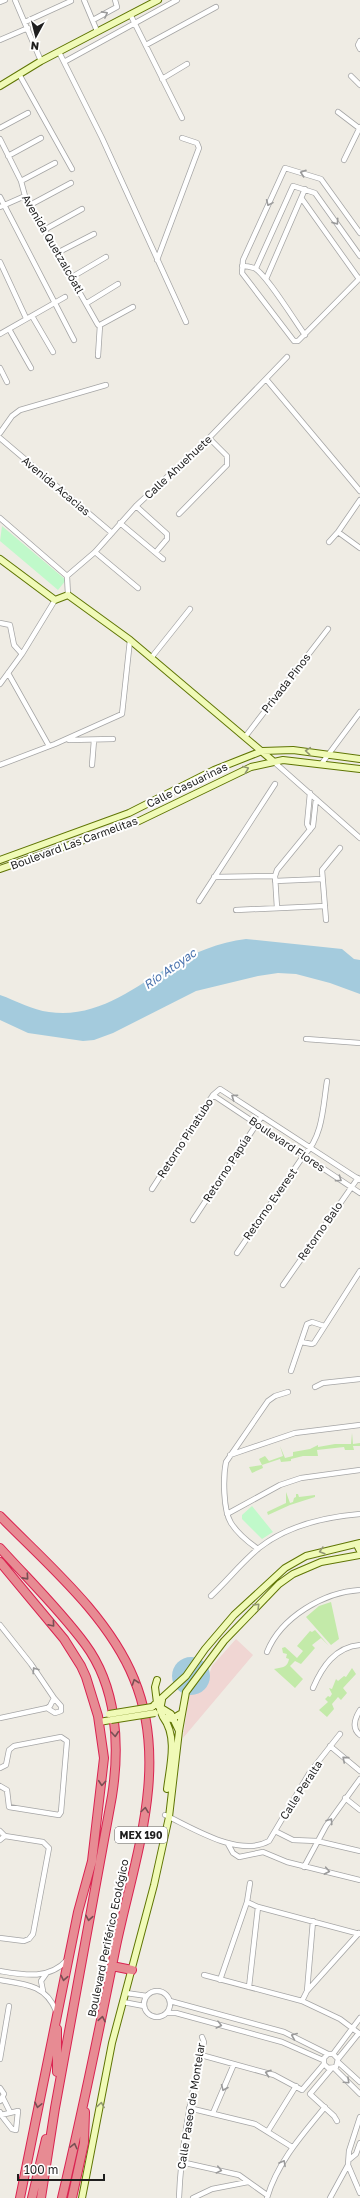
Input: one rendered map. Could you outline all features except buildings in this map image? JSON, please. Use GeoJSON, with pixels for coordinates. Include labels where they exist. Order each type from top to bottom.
{"type":"FeatureCollection","features":[{"type":"Feature","properties":{"kind":"highway","name":"Boulevard Periférico Ecológico"},"geometry":{"type":"LineString","coordinates":[[0,1516],[76,1594],[111,1636],[126,1660],[140,1700],[149,1749],[148,1790],[143,1829],[112,1966],[84,2104],[62,2198]]}},
{"type":"Feature","properties":{"kind":"highway","name":"Boulevard Periférico Ecológico"},"geometry":{"type":"LineString","coordinates":[[0,1548],[86,1644],[98,1667],[111,1702],[115,1737],[116,1771],[55,2108],[41,2198]]}},
{"type":"Feature","properties":{"kind":"highway"},"geometry":{"type":"LineString","coordinates":[[0,1562],[70,1648],[86,1677],[99,1719],[104,1758],[92,1861],[78,1912],[68,1958],[20,2198]]}},
{"type":"Feature","properties":{"kind":"highway"},"geometry":{"type":"LineString","coordinates":[[78,1912],[91,1887],[98,1864]]}},
{"type":"Feature","properties":{"kind":"highway"},"geometry":{"type":"LineString","coordinates":[[112,1966],[130,1970]]}},
{"type":"Feature","properties":{"kind":"highway"},"geometry":{"type":"LineString","coordinates":[[56,2023],[58,2047],[58,2092]]}},
{"type":"Feature","properties":{"kind":"highway"},"geometry":{"type":"LineString","coordinates":[[72,2198],[85,2135],[84,2104]]}},
{"type":"Feature","properties":{"kind":"highway"},"geometry":{"type":"LineString","coordinates":[[32,2198],[55,2108]]}},
{"type":"Feature","properties":{"kind":"street"},"geometry":{"type":"LineString","coordinates":[[0,2],[5,0]]}},
{"type":"Feature","properties":{"kind":"street"},"geometry":{"type":"LineString","coordinates":[[15,0],[41,61]]}},
{"type":"Feature","properties":{"kind":"street"},"geometry":{"type":"LineString","coordinates":[[84,0],[97,31]]}},
{"type":"Feature","properties":{"kind":"street"},"geometry":{"type":"LineString","coordinates":[[93,20],[117,7],[115,0]]}},
{"type":"Feature","properties":{"kind":"street"},"geometry":{"type":"LineString","coordinates":[[0,86],[41,61],[158,0]]}},
{"type":"Feature","properties":{"kind":"street"},"geometry":{"type":"LineString","coordinates":[[64,62],[177,0]]}},
{"type":"Feature","properties":{"kind":"street"},"geometry":{"type":"LineString","coordinates":[[25,22],[71,1]]}},
{"type":"Feature","properties":{"kind":"street"},"geometry":{"type":"LineString","coordinates":[[146,45],[216,7]]}},
{"type":"Feature","properties":{"kind":"street"},"geometry":{"type":"LineString","coordinates":[[130,14],[182,118]]}},
{"type":"Feature","properties":{"kind":"street"},"geometry":{"type":"LineString","coordinates":[[0,40],[28,28]]}},
{"type":"Feature","properties":{"kind":"street"},"geometry":{"type":"LineString","coordinates":[[360,41],[358,45],[360,49]]}},
{"type":"Feature","properties":{"kind":"street"},"geometry":{"type":"LineString","coordinates":[[59,52],[98,132],[186,322]]}},
{"type":"Feature","properties":{"kind":"street"},"geometry":{"type":"LineString","coordinates":[[162,79],[188,64]]}},
{"type":"Feature","properties":{"kind":"street"},"geometry":{"type":"LineString","coordinates":[[19,74],[72,170]]}},
{"type":"Feature","properties":{"kind":"street"},"geometry":{"type":"LineString","coordinates":[[351,76],[360,85]]}},
{"type":"Feature","properties":{"kind":"street"},"geometry":{"type":"LineString","coordinates":[[338,112],[360,128],[344,160]]}},
{"type":"Feature","properties":{"kind":"street"},"geometry":{"type":"LineString","coordinates":[[0,128],[28,113]]}},
{"type":"Feature","properties":{"kind":"street"},"geometry":{"type":"LineString","coordinates":[[8,156],[41,138]]}},
{"type":"Feature","properties":{"kind":"street"},"geometry":{"type":"LineString","coordinates":[[157,260],[199,148],[197,143],[182,138]]}},
{"type":"Feature","properties":{"kind":"street","name":"Avenida Quetzalcóatl"},"geometry":{"type":"LineString","coordinates":[[0,139],[2,147],[21,181],[25,196],[57,254],[87,303],[98,325],[100,325]]}},
{"type":"Feature","properties":{"kind":"street"},"geometry":{"type":"LineString","coordinates":[[21,181],[55,163]]}},
{"type":"Feature","properties":{"kind":"street"},"geometry":{"type":"LineString","coordinates":[[302,199],[359,278],[298,342],[294,341],[243,277],[242,266],[243,260],[284,169],[288,168],[321,179],[360,233]]}},
{"type":"Feature","properties":{"kind":"street"},"geometry":{"type":"LineString","coordinates":[[30,205],[71,183]]}},
{"type":"Feature","properties":{"kind":"street"},"geometry":{"type":"LineString","coordinates":[[256,268],[292,188],[295,186],[312,191],[360,256]]}},
{"type":"Feature","properties":{"kind":"street"},"geometry":{"type":"LineString","coordinates":[[266,279],[302,199],[305,189]]}},
{"type":"Feature","properties":{"kind":"street"},"geometry":{"type":"LineString","coordinates":[[2,206],[25,196]]}},
{"type":"Feature","properties":{"kind":"street"},"geometry":{"type":"LineString","coordinates":[[0,197],[2,206],[74,340]]}},
{"type":"Feature","properties":{"kind":"street"},"geometry":{"type":"LineString","coordinates":[[44,230],[82,209]]}},
{"type":"Feature","properties":{"kind":"street"},"geometry":{"type":"LineString","coordinates":[[57,254],[94,234]]}},
{"type":"Feature","properties":{"kind":"street"},"geometry":{"type":"LineString","coordinates":[[72,277],[106,257]]}},
{"type":"Feature","properties":{"kind":"street"},"geometry":{"type":"LineString","coordinates":[[0,262],[26,318]]}},
{"type":"Feature","properties":{"kind":"street"},"geometry":{"type":"LineString","coordinates":[[242,266],[256,268],[273,286],[282,304],[305,335]]}},
{"type":"Feature","properties":{"kind":"street"},"geometry":{"type":"LineString","coordinates":[[87,303],[118,284]]}},
{"type":"Feature","properties":{"kind":"street"},"geometry":{"type":"LineString","coordinates":[[0,334],[65,297]]}},
{"type":"Feature","properties":{"kind":"street"},"geometry":{"type":"LineString","coordinates":[[98,356],[100,325],[133,307]]}},
{"type":"Feature","properties":{"kind":"street"},"geometry":{"type":"LineString","coordinates":[[32,316],[53,352]]}},
{"type":"Feature","properties":{"kind":"street"},"geometry":{"type":"LineString","coordinates":[[9,329],[31,368]]}},
{"type":"Feature","properties":{"kind":"street","name":"Calle Ahuehuete"},"geometry":{"type":"LineString","coordinates":[[67,576],[94,552],[136,506],[209,438],[287,357]]}},
{"type":"Feature","properties":{"kind":"street"},"geometry":{"type":"LineString","coordinates":[[0,368],[7,382]]}},
{"type":"Feature","properties":{"kind":"street"},"geometry":{"type":"LineString","coordinates":[[266,379],[360,491]]}},
{"type":"Feature","properties":{"kind":"street"},"geometry":{"type":"LineString","coordinates":[[0,432],[12,416],[20,410],[106,385]]}},
{"type":"Feature","properties":{"kind":"street","name":"Avenida Acacias"},"geometry":{"type":"LineString","coordinates":[[0,438],[112,533]]}},
{"type":"Feature","properties":{"kind":"street"},"geometry":{"type":"LineString","coordinates":[[179,514],[227,466],[227,456],[209,438]]}},
{"type":"Feature","properties":{"kind":"street"},"geometry":{"type":"LineString","coordinates":[[329,542],[338,532],[360,500]]}},
{"type":"Feature","properties":{"kind":"street"},"geometry":{"type":"LineString","coordinates":[[136,506],[167,534],[167,539],[156,552]]}},
{"type":"Feature","properties":{"kind":"street"},"geometry":{"type":"LineString","coordinates":[[0,518],[67,576],[68,595]]}},
{"type":"Feature","properties":{"kind":"street"},"geometry":{"type":"LineString","coordinates":[[120,523],[163,559]]}},
{"type":"Feature","properties":{"kind":"street"},"geometry":{"type":"LineString","coordinates":[[338,532],[360,548]]}},
{"type":"Feature","properties":{"kind":"street"},"geometry":{"type":"LineString","coordinates":[[94,552],[138,588]]}},
{"type":"Feature","properties":{"kind":"street"},"geometry":{"type":"LineString","coordinates":[[0,559],[55,600]]}},
{"type":"Feature","properties":{"kind":"street"},"geometry":{"type":"LineString","coordinates":[[0,684],[22,654],[55,600],[68,595]]}},
{"type":"Feature","properties":{"kind":"street"},"geometry":{"type":"LineString","coordinates":[[68,595],[130,640],[262,751],[360,838]]}},
{"type":"Feature","properties":{"kind":"street"},"geometry":{"type":"LineString","coordinates":[[151,658],[190,609]]}},
{"type":"Feature","properties":{"kind":"street"},"geometry":{"type":"LineString","coordinates":[[0,623],[10,625],[14,645],[22,654]]}},
{"type":"Feature","properties":{"kind":"street","name":"Privada Pinos"},"geometry":{"type":"LineString","coordinates":[[245,737],[328,629]]}},
{"type":"Feature","properties":{"kind":"street"},"geometry":{"type":"LineString","coordinates":[[0,765],[65,740],[122,714],[130,640]]}},
{"type":"Feature","properties":{"kind":"street"},"geometry":{"type":"LineString","coordinates":[[8,673],[49,746]]}},
{"type":"Feature","properties":{"kind":"street"},"geometry":{"type":"LineString","coordinates":[[322,763],[360,712]]}},
{"type":"Feature","properties":{"kind":"street"},"geometry":{"type":"LineString","coordinates":[[65,740],[113,739]]}},
{"type":"Feature","properties":{"kind":"street"},"geometry":{"type":"LineString","coordinates":[[92,765],[94,740]]}},
{"type":"Feature","properties":{"kind":"street","name":"Calle Casuarinas"},"geometry":{"type":"LineString","coordinates":[[0,860],[129,813],[214,770],[262,751],[293,750],[360,759]]}},
{"type":"Feature","properties":{"kind":"street","name":"Calle Casuarinas"},"geometry":{"type":"LineString","coordinates":[[148,816],[227,777],[251,767],[273,761],[299,760],[360,768]]}},
{"type":"Feature","properties":{"kind":"street"},"geometry":{"type":"LineString","coordinates":[[199,901],[275,784]]}},
{"type":"Feature","properties":{"kind":"street"},"geometry":{"type":"LineString","coordinates":[[310,793],[307,824],[310,830]]}},
{"type":"Feature","properties":{"kind":"street"},"geometry":{"type":"LineString","coordinates":[[277,908],[275,879],[280,865],[313,826],[316,799]]}},
{"type":"Feature","properties":{"kind":"street","name":"Boulevard Las Carmelitas"},"geometry":{"type":"LineString","coordinates":[[0,869],[148,816]]}},
{"type":"Feature","properties":{"kind":"street"},"geometry":{"type":"LineString","coordinates":[[326,920],[322,870],[340,848]]}},
{"type":"Feature","properties":{"kind":"street"},"geometry":{"type":"LineString","coordinates":[[214,877],[322,879]]}},
{"type":"Feature","properties":{"kind":"street"},"geometry":{"type":"LineString","coordinates":[[236,910],[325,906]]}},
{"type":"Feature","properties":{"kind":"street"},"geometry":{"type":"LineString","coordinates":[[306,1039],[360,1043]]}},
{"type":"Feature","properties":{"kind":"street"},"geometry":{"type":"LineString","coordinates":[[311,1148],[318,1137],[327,1080]]}},
{"type":"Feature","properties":{"kind":"street","name":"Boulevard Flores"},"geometry":{"type":"LineString","coordinates":[[220,1089],[359,1179]]}},
{"type":"Feature","properties":{"kind":"street","name":"Retorno Pinatubo"},"geometry":{"type":"LineString","coordinates":[[152,1189],[213,1095],[220,1089]]}},
{"type":"Feature","properties":{"kind":"street","name":"Boulevard Flores"},"geometry":{"type":"LineString","coordinates":[[213,1095],[360,1193]]}},
{"type":"Feature","properties":{"kind":"street","name":"Retorno Papúa"},"geometry":{"type":"LineString","coordinates":[[193,1220],[262,1116]]}},
{"type":"Feature","properties":{"kind":"street","name":"Retorno Everest"},"geometry":{"type":"LineString","coordinates":[[237,1253],[304,1155],[311,1148]]}},
{"type":"Feature","properties":{"kind":"street","name":"Retorno Balo"},"geometry":{"type":"LineString","coordinates":[[283,1285],[351,1187],[359,1179]]}},
{"type":"Feature","properties":{"kind":"street"},"geometry":{"type":"LineString","coordinates":[[301,1342],[312,1344],[360,1271]]}},
{"type":"Feature","properties":{"kind":"street"},"geometry":{"type":"LineString","coordinates":[[291,1371],[309,1322],[324,1326]]}},
{"type":"Feature","properties":{"kind":"street"},"geometry":{"type":"LineString","coordinates":[[315,1387],[323,1383],[360,1380]]}},
{"type":"Feature","properties":{"kind":"street"},"geometry":{"type":"LineString","coordinates":[[258,1549],[237,1531],[230,1522],[227,1514],[224,1474],[226,1462],[268,1401],[275,1396],[288,1392]]}},
{"type":"Feature","properties":{"kind":"street"},"geometry":{"type":"LineString","coordinates":[[230,1455],[295,1433],[360,1425]]}},
{"type":"Feature","properties":{"kind":"street"},"geometry":{"type":"LineString","coordinates":[[227,1514],[280,1485],[301,1478],[360,1470]]}},
{"type":"Feature","properties":{"kind":"street"},"geometry":{"type":"LineString","coordinates":[[211,1596],[258,1549],[277,1536],[303,1525],[337,1516],[360,1514]]}},
{"type":"Feature","properties":{"kind":"street"},"geometry":{"type":"LineString","coordinates":[[99,1719],[156,1706],[180,1683],[216,1635],[234,1615],[285,1568],[306,1556],[360,1544],[358,1547],[360,1551]]}},
{"type":"Feature","properties":{"kind":"street"},"geometry":{"type":"LineString","coordinates":[[82,2198],[104,2082],[126,1993],[130,1970],[154,1885],[167,1816],[182,1713],[188,1689],[224,1641],[279,1584],[293,1574],[320,1562],[360,1555]]}},
{"type":"Feature","properties":{"kind":"street"},"geometry":{"type":"LineString","coordinates":[[267,1652],[275,1638],[311,1604],[331,1595],[360,1590]]}},
{"type":"Feature","properties":{"kind":"street"},"geometry":{"type":"LineString","coordinates":[[234,1615],[242,1621]]}},
{"type":"Feature","properties":{"kind":"street"},"geometry":{"type":"LineString","coordinates":[[0,1625],[31,1664],[61,1706],[61,1711],[55,1713],[46,1708]]}},
{"type":"Feature","properties":{"kind":"street"},"geometry":{"type":"LineString","coordinates":[[216,1635],[224,1641]]}},
{"type":"Feature","properties":{"kind":"street"},"geometry":{"type":"LineString","coordinates":[[313,1688],[318,1676],[337,1653],[346,1648],[360,1645]]}},
{"type":"Feature","properties":{"kind":"street"},"geometry":{"type":"LineString","coordinates":[[194,1666],[202,1672]]}},
{"type":"Feature","properties":{"kind":"street"},"geometry":{"type":"LineString","coordinates":[[157,1680],[155,1687],[156,1706],[167,1722],[172,1742],[167,1816]]}},
{"type":"Feature","properties":{"kind":"street"},"geometry":{"type":"LineString","coordinates":[[180,1683],[188,1689]]}},
{"type":"Feature","properties":{"kind":"street"},"geometry":{"type":"LineString","coordinates":[[0,1718],[46,1708],[52,1703],[54,1698]]}},
{"type":"Feature","properties":{"kind":"street"},"geometry":{"type":"LineString","coordinates":[[156,1706],[168,1711],[174,1719],[179,1731]]}},
{"type":"Feature","properties":{"kind":"street"},"geometry":{"type":"LineString","coordinates":[[360,1710],[354,1724],[355,1728],[360,1734]]}},
{"type":"Feature","properties":{"kind":"street"},"geometry":{"type":"LineString","coordinates":[[110,1717],[155,1713],[174,1719]]}},
{"type":"Feature","properties":{"kind":"street"},"geometry":{"type":"LineString","coordinates":[[174,1719],[182,1713]]}},
{"type":"Feature","properties":{"kind":"street","name":"Calle Peralta"},"geometry":{"type":"LineString","coordinates":[[262,1845],[269,1841],[294,1796],[340,1734]]}},
{"type":"Feature","properties":{"kind":"street"},"geometry":{"type":"LineString","coordinates":[[0,1768],[6,1765],[9,1750],[14,1746],[61,1737],[66,1740],[61,1812],[59,1816],[9,1807],[7,1790],[0,1786]]}},
{"type":"Feature","properties":{"kind":"street"},"geometry":{"type":"LineString","coordinates":[[330,1746],[360,1771]]}},
{"type":"Feature","properties":{"kind":"street"},"geometry":{"type":"LineString","coordinates":[[304,1867],[318,1841],[345,1798],[360,1779]]}},
{"type":"Feature","properties":{"kind":"street"},"geometry":{"type":"LineString","coordinates":[[345,1798],[360,1810]]}},
{"type":"Feature","properties":{"kind":"street"},"geometry":{"type":"LineString","coordinates":[[167,1816],[228,1844],[248,1846],[262,1845],[262,1852]]}},
{"type":"Feature","properties":{"kind":"street"},"geometry":{"type":"LineString","coordinates":[[0,1831],[5,1836],[43,1842],[49,1848],[33,1934],[29,1939],[24,1941],[0,1938]]}},
{"type":"Feature","properties":{"kind":"street"},"geometry":{"type":"LineString","coordinates":[[275,1831],[293,1840],[318,1841],[360,1851]]}},
{"type":"Feature","properties":{"kind":"street"},"geometry":{"type":"LineString","coordinates":[[0,1840],[5,1836]]}},
{"type":"Feature","properties":{"kind":"street"},"geometry":{"type":"LineString","coordinates":[[228,1844],[233,1853],[239,1857],[262,1852],[304,1867],[360,1880]]}},
{"type":"Feature","properties":{"kind":"street"},"geometry":{"type":"LineString","coordinates":[[220,1980],[247,1902],[250,1883]]}},
{"type":"Feature","properties":{"kind":"street"},"geometry":{"type":"LineString","coordinates":[[247,1902],[258,1907],[360,1933],[307,1991],[302,2001]]}},
{"type":"Feature","properties":{"kind":"street"},"geometry":{"type":"LineString","coordinates":[[249,1987],[258,1907]]}},
{"type":"Feature","properties":{"kind":"street"},"geometry":{"type":"LineString","coordinates":[[307,1991],[313,1921]]}},
{"type":"Feature","properties":{"kind":"street"},"geometry":{"type":"LineString","coordinates":[[0,1971],[34,1975],[47,1973],[59,1967],[68,1958]]}},
{"type":"Feature","properties":{"kind":"street"},"geometry":{"type":"LineString","coordinates":[[43,1992],[41,1981],[47,1973]]}},
{"type":"Feature","properties":{"kind":"street"},"geometry":{"type":"LineString","coordinates":[[204,1975],[302,2001],[340,2019],[359,2034],[332,2069],[310,2094],[325,2107],[337,2121]]}},
{"type":"Feature","properties":{"kind":"street"},"geometry":{"type":"LineString","coordinates":[[0,1980],[34,1986],[50,1999],[57,2013]]}},
{"type":"Feature","properties":{"kind":"street"},"geometry":{"type":"LineString","coordinates":[[144,2006],[147,1996],[153,1992],[160,1992],[167,1996],[170,2001],[170,2007],[167,2013]]}},
{"type":"Feature","properties":{"kind":"street"},"geometry":{"type":"LineString","coordinates":[[126,1993],[147,1996]]}},
{"type":"Feature","properties":{"kind":"street"},"geometry":{"type":"LineString","coordinates":[[170,2001],[284,2032],[331,2054],[360,2082]]}},
{"type":"Feature","properties":{"kind":"street"},"geometry":{"type":"LineString","coordinates":[[123,2002],[144,2006],[152,2016],[159,2017],[167,2013],[176,2014],[282,2042],[324,2062],[360,2094]]}},
{"type":"Feature","properties":{"kind":"street"},"geometry":{"type":"LineString","coordinates":[[0,2059],[9,2006]]}},
{"type":"Feature","properties":{"kind":"street"},"geometry":{"type":"LineString","coordinates":[[201,2055],[274,2075],[303,2089],[360,2018]]}},
{"type":"Feature","properties":{"kind":"street","name":"Calle Paseo de Montelar"},"geometry":{"type":"LineString","coordinates":[[179,2198],[181,2162],[189,2108],[204,2042],[202,2037]]}},
{"type":"Feature","properties":{"kind":"street"},"geometry":{"type":"LineString","coordinates":[[214,2113],[234,2064]]}},
{"type":"Feature","properties":{"kind":"street"},"geometry":{"type":"LineString","coordinates":[[268,2130],[296,2086]]}},
{"type":"Feature","properties":{"kind":"street"},"geometry":{"type":"LineString","coordinates":[[0,2088],[3,2092],[1,2100],[10,2112]]}},
{"type":"Feature","properties":{"kind":"street"},"geometry":{"type":"LineString","coordinates":[[181,2162],[236,2174],[267,2197],[292,2147],[325,2107]]}},
{"type":"Feature","properties":{"kind":"street"},"geometry":{"type":"LineString","coordinates":[[189,2108],[254,2124],[268,2130],[292,2147]]}},
{"type":"Feature","properties":{"kind":"street"},"geometry":{"type":"LineString","coordinates":[[10,2112],[19,2112],[14,2131],[1,2113],[10,2112]]}},
{"type":"Feature","properties":{"kind":"street"},"geometry":{"type":"LineString","coordinates":[[330,2198],[348,2165],[350,2159],[349,2151],[360,2117]]}},
{"type":"Feature","properties":{"kind":"street"},"geometry":{"type":"LineString","coordinates":[[350,2159],[356,2154],[360,2143]]}},
{"type":"Feature","properties":{"kind":"street"},"geometry":{"type":"LineString","coordinates":[[348,2165],[360,2193]]}},
{"type":"Feature","properties":{"kind":"street"},"geometry":{"type":"LineString","coordinates":[[192,2198],[212,2189],[248,2182]]}},
{"type":"Feature","properties":{"kind":"shaded area"},"geometry":{"type":"Polygon","coordinates":[[[236,1639],[253,1655],[183,1738],[189,1695],[204,1690],[212,1666],[236,1639]]]}},
{"type":"Feature","properties":{"kind":"green space"},"geometry":{"type":"Polygon","coordinates":[[[2,526],[66,580],[58,590],[0,541],[2,526]]]}},
{"type":"Feature","properties":{"kind":"green space"},"geometry":{"type":"Polygon","coordinates":[[[352,1433],[353,1444],[360,1443],[360,1446],[353,1446],[354,1450],[345,1450],[344,1447],[317,1450],[318,1456],[303,1456],[291,1459],[291,1461],[281,1462],[280,1459],[262,1465],[259,1459],[265,1456],[269,1461],[283,1456],[280,1446],[285,1458],[293,1456],[293,1452],[310,1449],[318,1445],[318,1447],[335,1444],[351,1444],[352,1433]]]}},
{"type":"Feature","properties":{"kind":"green space"},"geometry":{"type":"Polygon","coordinates":[[[262,1465],[263,1468],[252,1473],[249,1467],[262,1465]]]}},
{"type":"Feature","properties":{"kind":"green space"},"geometry":{"type":"Polygon","coordinates":[[[286,1492],[290,1503],[293,1502],[296,1494],[298,1494],[299,1497],[315,1495],[315,1497],[290,1505],[268,1515],[267,1512],[286,1503],[286,1492]]]}},
{"type":"Feature","properties":{"kind":"green space"},"geometry":{"type":"Polygon","coordinates":[[[252,1506],[273,1532],[262,1539],[242,1519],[242,1515],[252,1506]]]}},
{"type":"Feature","properties":{"kind":"green space"},"geometry":{"type":"Polygon","coordinates":[[[331,1602],[339,1639],[331,1645],[306,1617],[319,1606],[331,1602]]]}},
{"type":"Feature","properties":{"kind":"green space"},"geometry":{"type":"Polygon","coordinates":[[[315,1630],[329,1646],[321,1638],[312,1645],[315,1648],[301,1664],[295,1661],[290,1666],[303,1679],[295,1688],[274,1669],[285,1666],[288,1662],[289,1659],[286,1658],[287,1654],[283,1653],[282,1648],[285,1647],[297,1658],[303,1651],[297,1646],[310,1631],[312,1632],[315,1630]]]}},
{"type":"Feature","properties":{"kind":"green space"},"geometry":{"type":"Polygon","coordinates":[[[352,1668],[356,1674],[343,1688],[347,1693],[341,1700],[338,1697],[332,1704],[334,1709],[327,1717],[319,1710],[328,1702],[325,1699],[328,1696],[330,1697],[332,1694],[329,1688],[332,1689],[336,1679],[338,1681],[344,1676],[346,1677],[352,1668]]]}},
{"type":"Feature","properties":{"kind":"water","name":"Río Atoyac"},"geometry":{"type":"Polygon","coordinates":[[[246,939],[342,949],[354,959],[360,960],[360,994],[330,983],[296,974],[278,973],[258,976],[196,991],[113,1033],[94,1040],[83,1041],[28,1033],[0,1020],[0,995],[43,1011],[66,1013],[82,1011],[98,1007],[127,993],[187,957],[216,945],[246,939]]]}},
{"type":"Feature","properties":{"kind":"water"},"geometry":{"type":"Polygon","coordinates":[[[191,1657],[201,1660],[207,1666],[210,1676],[207,1686],[201,1692],[191,1695],[181,1692],[175,1686],[172,1676],[175,1666],[181,1660],[191,1657]]]}}]}
